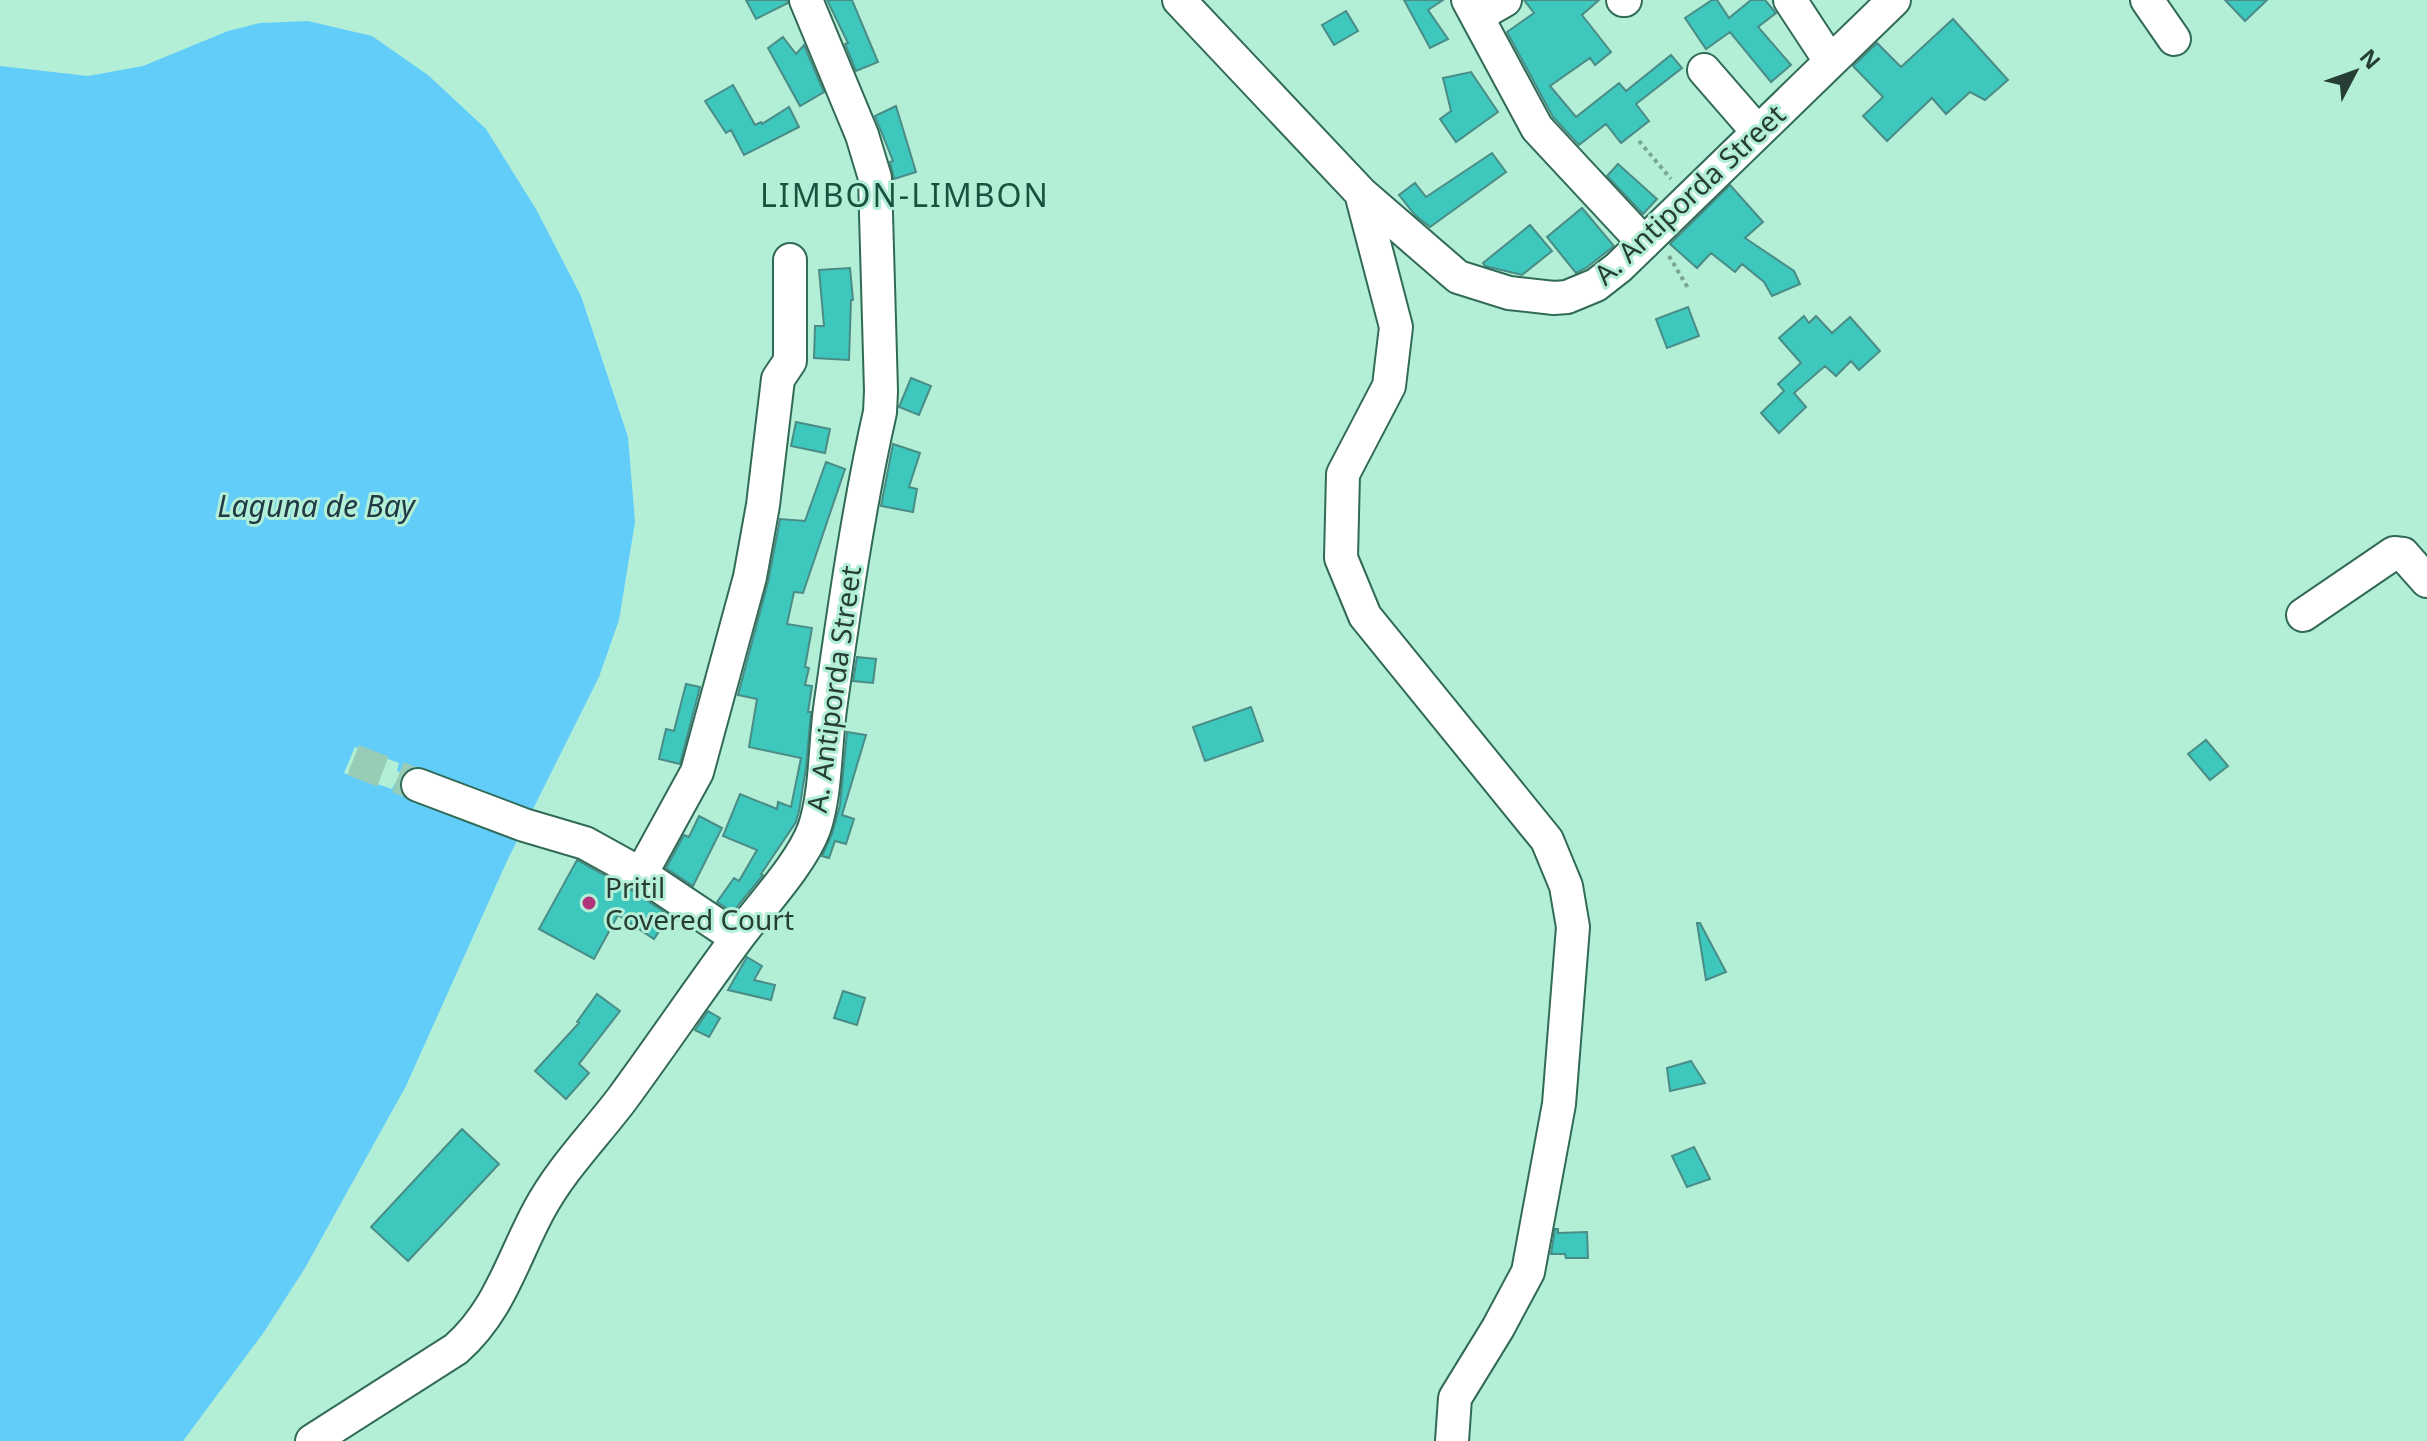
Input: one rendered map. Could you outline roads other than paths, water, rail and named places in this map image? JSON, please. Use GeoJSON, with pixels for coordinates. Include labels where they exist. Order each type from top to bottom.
{"type":"FeatureCollection","features":[{"type":"Feature","properties":{"kind":"street","name":"A. Antiporda Street"},"geometry":{"type":"LineString","coordinates":[[312,1441],[456,1349],[470,1336],[495,1303],[555,1183],[622,1099],[788,871],[814,828],[823,782],[852,551],[880,412],[881,391],[875,178],[862,135],[806,0]]}},
{"type":"Feature","properties":{"kind":"street","name":"A. Antiporda Street"},"geometry":{"type":"LineString","coordinates":[[1179,0],[1361,193],[1458,277],[1486,287],[1534,297],[1567,297],[1596,285],[1650,238],[1894,0]]}},
{"type":"Feature","properties":{"kind":"street"},"geometry":{"type":"LineString","coordinates":[[1505,0],[1473,8],[1537,128],[1650,238]]}},
{"type":"Feature","properties":{"kind":"street"},"geometry":{"type":"LineString","coordinates":[[1790,0],[1830,61]]}},
{"type":"Feature","properties":{"kind":"street"},"geometry":{"type":"LineString","coordinates":[[2147,0],[2174,39]]}},
{"type":"Feature","properties":{"kind":"street"},"geometry":{"type":"LineString","coordinates":[[1704,70],[1757,131]]}},
{"type":"Feature","properties":{"kind":"street"},"geometry":{"type":"LineString","coordinates":[[1361,193],[1396,327],[1389,386],[1343,474],[1341,558],[1365,616],[1547,840],[1566,886],[1573,927],[1559,1104],[1528,1272],[1455,1398],[1452,1441]]}},
{"type":"Feature","properties":{"kind":"street"},"geometry":{"type":"LineString","coordinates":[[641,874],[697,772],[748,588],[763,505],[778,379],[790,361],[790,260]]}},
{"type":"Feature","properties":{"kind":"street"},"geometry":{"type":"LineString","coordinates":[[2303,615],[2394,553],[2403,554],[2427,581]]}},
{"type":"Feature","properties":{"kind":"street"},"geometry":{"type":"LineString","coordinates":[[418,785],[524,825],[585,843],[641,874],[737,938]]}},
{"type":"Feature","properties":{"kind":"water","name":"Laguna de Bay"},"geometry":{"type":"Polygon","coordinates":[[[308,21],[372,36],[428,75],[486,129],[536,209],[581,296],[628,437],[635,522],[619,620],[599,677],[507,861],[406,1086],[305,1268],[264,1332],[183,1441],[0,1441],[0,66],[88,76],[143,66],[228,31],[260,23],[308,21]]]}},
{"type":"Feature","properties":{"kind":"tunnel"},"geometry":{"type":"LineString","coordinates":[[353,760],[418,785]]}},
{"type":"Feature","properties":{"kind":"place","name":"Pritil Covered Court"},"geometry":{"type":"Point","coordinates":[589,903]}},
{"type":"Feature","properties":{"kind":"district","name":"LIMBON-LIMBON"},"geometry":{"type":"Point","coordinates":[905,194]}}]}
